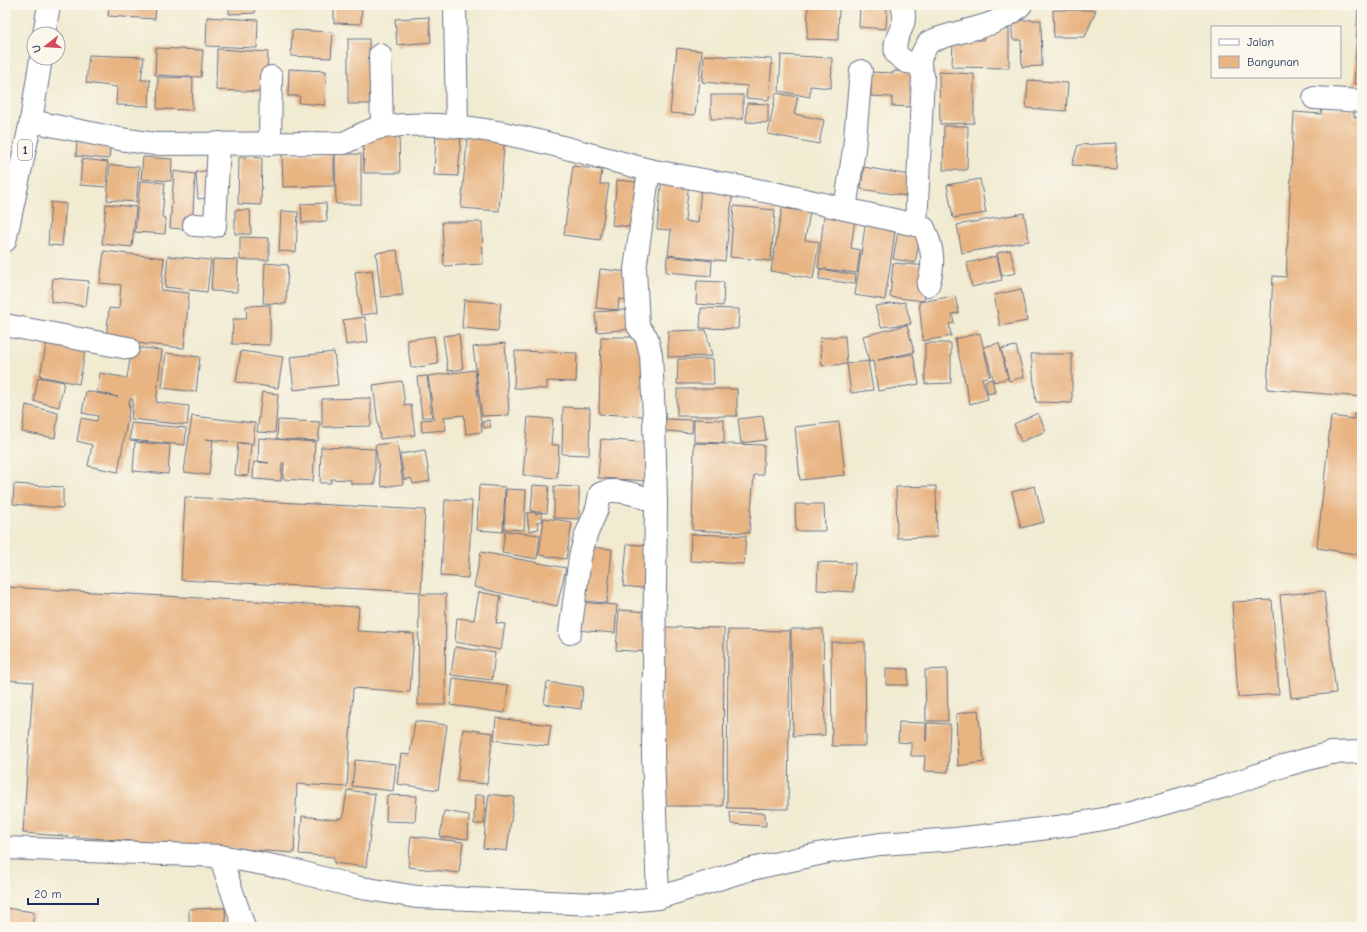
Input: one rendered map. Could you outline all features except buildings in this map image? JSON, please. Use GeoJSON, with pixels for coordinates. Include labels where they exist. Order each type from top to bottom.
{"type":"FeatureCollection","features":[{"type":"Feature","properties":{"kind":"main road"},"geometry":{"type":"LineString","coordinates":[[45,26],[49,5]]}},
{"type":"Feature","properties":{"kind":"main road"},"geometry":{"type":"LineString","coordinates":[[455,5],[457,127]]}},
{"type":"Feature","properties":{"kind":"main road"},"geometry":{"type":"LineString","coordinates":[[902,5],[905,18],[904,24],[895,41],[896,54],[906,62],[919,64]]}},
{"type":"Feature","properties":{"kind":"main road"},"geometry":{"type":"LineString","coordinates":[[916,225],[923,76],[919,64],[922,53],[929,42],[1000,20],[1013,14],[1021,5]]}},
{"type":"Feature","properties":{"kind":"main road"},"geometry":{"type":"LineString","coordinates":[[380,55],[382,127]]}},
{"type":"Feature","properties":{"kind":"main road","name":"1"},"geometry":{"type":"LineString","coordinates":[[5,241],[31,121],[40,66]]}},
{"type":"Feature","properties":{"kind":"main road"},"geometry":{"type":"LineString","coordinates":[[845,208],[854,149],[861,72]]}},
{"type":"Feature","properties":{"kind":"main road"},"geometry":{"type":"LineString","coordinates":[[270,144],[271,77]]}},
{"type":"Feature","properties":{"kind":"main road"},"geometry":{"type":"LineString","coordinates":[[1314,98],[1362,102]]}},
{"type":"Feature","properties":{"kind":"main road"},"geometry":{"type":"LineString","coordinates":[[31,121],[120,139],[155,144],[344,143],[361,134],[382,127],[417,125],[457,127],[509,134],[649,170],[845,208],[916,225],[924,228],[931,247],[933,261],[928,285]]}},
{"type":"Feature","properties":{"kind":"main road"},"geometry":{"type":"LineString","coordinates":[[194,224],[215,226],[219,143]]}},
{"type":"Feature","properties":{"kind":"main road"},"geometry":{"type":"LineString","coordinates":[[649,170],[635,269],[638,326],[647,338],[650,355],[656,503],[653,754],[658,898]]}},
{"type":"Feature","properties":{"kind":"main road"},"geometry":{"type":"LineString","coordinates":[[5,326],[128,348]]}},
{"type":"Feature","properties":{"kind":"main road"},"geometry":{"type":"LineString","coordinates":[[570,633],[580,557],[586,535],[597,509],[600,494],[609,491],[622,492],[640,495],[656,503]]}},
{"type":"Feature","properties":{"kind":"main road"},"geometry":{"type":"LineString","coordinates":[[5,848],[220,856],[284,868],[356,887],[417,897],[598,904],[658,898],[747,870],[823,853],[880,844],[956,839],[1120,816],[1226,786],[1283,766],[1330,753],[1362,752]]}},
{"type":"Feature","properties":{"kind":"main road"},"geometry":{"type":"LineString","coordinates":[[220,856],[244,927]]}}]}
